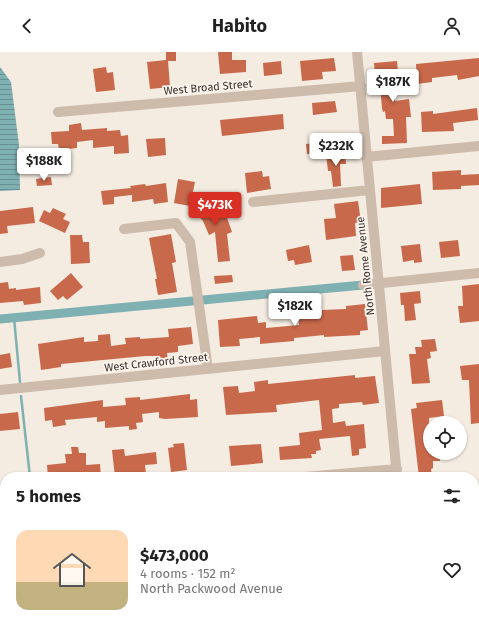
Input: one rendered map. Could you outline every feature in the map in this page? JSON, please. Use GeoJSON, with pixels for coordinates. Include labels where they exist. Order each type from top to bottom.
{"type":"FeatureCollection","features":[{"type":"Feature","properties":{"kind":"street","name":"North Rome Avenue"},"geometry":{"type":"LineString","coordinates":[[357,52],[397,472]]}},
{"type":"Feature","properties":{"kind":"street","name":"West Broad Street"},"geometry":{"type":"LineString","coordinates":[[58,112],[360,86]]}},
{"type":"Feature","properties":{"kind":"street"},"geometry":{"type":"LineString","coordinates":[[366,157],[479,146]]}},
{"type":"Feature","properties":{"kind":"street"},"geometry":{"type":"LineString","coordinates":[[253,202],[370,190]]}},
{"type":"Feature","properties":{"kind":"street"},"geometry":{"type":"LineString","coordinates":[[124,228],[176,223],[190,242],[208,368]]}},
{"type":"Feature","properties":{"kind":"street"},"geometry":{"type":"LineString","coordinates":[[0,262],[22,260],[40,253]]}},
{"type":"Feature","properties":{"kind":"street"},"geometry":{"type":"LineString","coordinates":[[363,285],[479,273]]}},
{"type":"Feature","properties":{"kind":"street","name":"West Crawford Street"},"geometry":{"type":"LineString","coordinates":[[0,390],[385,351]]}},
{"type":"Feature","properties":{"kind":"water"},"geometry":{"type":"Polygon","coordinates":[[[0,67],[11,82],[19,145],[20,190],[0,191],[0,67]]]}},
{"type":"Feature","properties":{"kind":"building"},"geometry":{"type":"Polygon","coordinates":[[[166,52],[176,52],[176,61],[168,61],[170,87],[150,89],[147,62],[166,60],[166,52]]]}},
{"type":"Feature","properties":{"kind":"building"},"geometry":{"type":"Polygon","coordinates":[[[218,52],[232,52],[232,60],[246,60],[246,72],[220,74],[218,52]]]}},
{"type":"Feature","properties":{"kind":"building"},"geometry":{"type":"Polygon","coordinates":[[[334,58],[336,71],[322,72],[323,79],[302,81],[300,61],[334,58]]]}},
{"type":"Feature","properties":{"kind":"building"},"geometry":{"type":"Polygon","coordinates":[[[479,58],[479,76],[458,80],[457,75],[432,78],[432,82],[417,84],[416,64],[479,58]]]}},
{"type":"Feature","properties":{"kind":"building"},"geometry":{"type":"Polygon","coordinates":[[[281,61],[282,74],[264,76],[263,63],[281,61]]]}},
{"type":"Feature","properties":{"kind":"building"},"geometry":{"type":"Polygon","coordinates":[[[397,61],[398,72],[393,72],[395,101],[409,99],[411,117],[406,117],[407,143],[382,144],[382,136],[394,136],[393,119],[386,119],[385,111],[383,112],[379,73],[375,74],[374,63],[397,61]]]}},
{"type":"Feature","properties":{"kind":"building"},"geometry":{"type":"Polygon","coordinates":[[[106,67],[107,73],[113,72],[115,90],[96,92],[93,69],[106,67]]]}},
{"type":"Feature","properties":{"kind":"building"},"geometry":{"type":"Polygon","coordinates":[[[335,101],[337,112],[313,115],[312,103],[335,101]]]}},
{"type":"Feature","properties":{"kind":"building"},"geometry":{"type":"Polygon","coordinates":[[[477,108],[478,120],[453,123],[454,131],[422,132],[421,112],[433,111],[433,114],[477,108]]]}},
{"type":"Feature","properties":{"kind":"building"},"geometry":{"type":"Polygon","coordinates":[[[283,114],[284,129],[222,136],[220,120],[283,114]]]}},
{"type":"Feature","properties":{"kind":"building"},"geometry":{"type":"Polygon","coordinates":[[[81,123],[82,130],[107,128],[107,131],[120,130],[121,136],[128,135],[129,153],[114,154],[114,146],[93,148],[93,140],[77,142],[77,148],[59,150],[58,144],[52,144],[51,132],[69,131],[69,125],[81,123]]]}},
{"type":"Feature","properties":{"kind":"building"},"geometry":{"type":"Polygon","coordinates":[[[165,138],[166,155],[148,157],[146,139],[165,138]]]}},
{"type":"Feature","properties":{"kind":"building"},"geometry":{"type":"Polygon","coordinates":[[[316,143],[317,153],[307,154],[306,144],[316,143]]]}},
{"type":"Feature","properties":{"kind":"building"},"geometry":{"type":"Polygon","coordinates":[[[345,152],[346,164],[340,164],[341,186],[333,187],[331,171],[328,171],[326,154],[345,152]]]}},
{"type":"Feature","properties":{"kind":"building"},"geometry":{"type":"Polygon","coordinates":[[[461,170],[461,175],[479,174],[479,185],[461,186],[461,189],[433,190],[432,172],[461,170]]]}},
{"type":"Feature","properties":{"kind":"building"},"geometry":{"type":"Polygon","coordinates":[[[262,171],[263,177],[269,176],[271,189],[247,193],[245,173],[262,171]]]}},
{"type":"Feature","properties":{"kind":"building"},"geometry":{"type":"Polygon","coordinates":[[[51,177],[52,185],[37,186],[36,179],[51,177]]]}},
{"type":"Feature","properties":{"kind":"building"},"geometry":{"type":"Polygon","coordinates":[[[178,179],[195,182],[190,206],[174,203],[178,179]]]}},
{"type":"Feature","properties":{"kind":"building"},"geometry":{"type":"Polygon","coordinates":[[[166,183],[168,202],[154,204],[153,199],[132,202],[132,195],[114,197],[114,204],[103,205],[101,191],[131,188],[130,186],[145,184],[146,186],[166,183]]]}},
{"type":"Feature","properties":{"kind":"building"},"geometry":{"type":"Polygon","coordinates":[[[420,184],[422,204],[381,208],[381,188],[420,184]]]}},
{"type":"Feature","properties":{"kind":"building"},"geometry":{"type":"Polygon","coordinates":[[[208,195],[226,215],[232,232],[227,234],[230,261],[218,262],[215,232],[209,235],[203,221],[192,209],[208,195]]]}},
{"type":"Feature","properties":{"kind":"building"},"geometry":{"type":"Polygon","coordinates":[[[358,201],[361,222],[355,223],[356,236],[326,240],[324,219],[336,218],[334,204],[358,201]]]}},
{"type":"Feature","properties":{"kind":"building"},"geometry":{"type":"Polygon","coordinates":[[[33,207],[35,223],[7,226],[8,233],[0,234],[0,211],[33,207]]]}},
{"type":"Feature","properties":{"kind":"building"},"geometry":{"type":"Polygon","coordinates":[[[53,208],[66,214],[63,219],[70,222],[65,233],[39,221],[44,210],[50,213],[53,208]]]}},
{"type":"Feature","properties":{"kind":"building"},"geometry":{"type":"Polygon","coordinates":[[[171,234],[176,262],[172,263],[177,292],[158,295],[155,279],[157,279],[149,238],[171,234]]]}},
{"type":"Feature","properties":{"kind":"building"},"geometry":{"type":"Polygon","coordinates":[[[70,235],[82,235],[83,242],[89,242],[90,263],[71,264],[70,235]]]}},
{"type":"Feature","properties":{"kind":"building"},"geometry":{"type":"Polygon","coordinates":[[[458,240],[460,256],[441,258],[439,242],[458,240]]]}},
{"type":"Feature","properties":{"kind":"building"},"geometry":{"type":"Polygon","coordinates":[[[420,244],[422,262],[414,263],[414,260],[403,262],[401,246],[420,244]]]}},
{"type":"Feature","properties":{"kind":"building"},"geometry":{"type":"Polygon","coordinates":[[[309,245],[312,262],[295,265],[294,260],[288,261],[286,250],[309,245]]]}},
{"type":"Feature","properties":{"kind":"building"},"geometry":{"type":"Polygon","coordinates":[[[353,255],[355,270],[342,271],[340,256],[353,255]]]}},
{"type":"Feature","properties":{"kind":"building"},"geometry":{"type":"Polygon","coordinates":[[[71,273],[83,287],[67,300],[63,296],[58,300],[50,291],[71,273]]]}},
{"type":"Feature","properties":{"kind":"building"},"geometry":{"type":"Polygon","coordinates":[[[232,275],[233,282],[215,284],[214,276],[232,275]]]}},
{"type":"Feature","properties":{"kind":"building"},"geometry":{"type":"Polygon","coordinates":[[[8,282],[9,289],[16,288],[16,290],[40,287],[41,303],[24,305],[23,301],[0,303],[0,283],[8,282]]]}},
{"type":"Feature","properties":{"kind":"building"},"geometry":{"type":"Polygon","coordinates":[[[479,284],[479,321],[460,323],[458,306],[463,306],[462,286],[479,284]]]}},
{"type":"Feature","properties":{"kind":"building"},"geometry":{"type":"Polygon","coordinates":[[[420,291],[421,303],[414,304],[416,320],[405,321],[404,305],[401,305],[400,293],[420,291]]]}},
{"type":"Feature","properties":{"kind":"building"},"geometry":{"type":"Polygon","coordinates":[[[365,304],[368,330],[360,331],[360,335],[324,337],[324,335],[294,338],[294,341],[260,344],[260,337],[239,339],[240,346],[220,347],[218,320],[257,316],[258,323],[266,322],[266,328],[299,325],[298,318],[322,315],[322,310],[346,309],[346,306],[365,304]]]}},
{"type":"Feature","properties":{"kind":"building"},"geometry":{"type":"Polygon","coordinates":[[[191,327],[193,344],[178,346],[178,352],[167,353],[168,362],[160,362],[160,356],[145,356],[61,364],[61,367],[41,370],[38,344],[84,337],[84,342],[98,341],[98,335],[110,334],[111,346],[126,344],[125,338],[140,337],[140,339],[169,337],[168,329],[191,327]]]}},
{"type":"Feature","properties":{"kind":"building"},"geometry":{"type":"Polygon","coordinates":[[[435,339],[437,351],[430,352],[431,358],[427,359],[430,383],[412,384],[409,354],[416,354],[415,347],[422,347],[421,340],[435,339]]]}},
{"type":"Feature","properties":{"kind":"building"},"geometry":{"type":"Polygon","coordinates":[[[10,353],[12,367],[0,369],[0,355],[10,353]]]}},
{"type":"Feature","properties":{"kind":"building"},"geometry":{"type":"Polygon","coordinates":[[[479,364],[479,423],[471,424],[469,380],[462,380],[460,366],[479,364]]]}},
{"type":"Feature","properties":{"kind":"building"},"geometry":{"type":"Polygon","coordinates":[[[355,375],[355,378],[375,376],[379,403],[363,405],[362,402],[339,404],[339,408],[332,409],[333,423],[345,421],[346,426],[364,424],[366,448],[359,449],[359,455],[352,456],[350,436],[319,439],[321,450],[316,451],[316,454],[311,454],[312,458],[280,460],[279,447],[300,445],[299,433],[322,430],[319,400],[276,405],[277,412],[226,415],[223,387],[238,386],[239,393],[255,391],[254,382],[268,380],[268,384],[355,375]]]}},
{"type":"Feature","properties":{"kind":"building"},"geometry":{"type":"Polygon","coordinates":[[[190,394],[190,400],[197,399],[198,417],[165,419],[159,418],[159,412],[142,414],[143,422],[136,423],[137,429],[129,430],[129,426],[105,428],[105,421],[97,422],[97,417],[65,420],[66,425],[53,427],[52,420],[45,421],[44,408],[103,400],[103,407],[126,405],[125,398],[140,397],[140,400],[190,394]]]}},
{"type":"Feature","properties":{"kind":"building"},"geometry":{"type":"Polygon","coordinates":[[[442,400],[444,416],[423,416],[423,460],[440,460],[433,461],[431,472],[418,472],[411,409],[417,408],[416,403],[442,400]]]}},
{"type":"Feature","properties":{"kind":"building"},"geometry":{"type":"Polygon","coordinates":[[[18,412],[20,429],[0,431],[0,414],[18,412]]]}},
{"type":"Feature","properties":{"kind":"building"},"geometry":{"type":"Polygon","coordinates":[[[184,443],[187,470],[171,472],[168,448],[174,447],[173,444],[184,443]]]}},
{"type":"Feature","properties":{"kind":"building"},"geometry":{"type":"Polygon","coordinates":[[[261,444],[263,463],[231,466],[229,446],[261,444]]]}},
{"type":"Feature","properties":{"kind":"building"},"geometry":{"type":"Polygon","coordinates":[[[71,447],[78,447],[79,453],[86,453],[86,465],[100,464],[101,472],[48,472],[47,465],[66,463],[65,454],[72,454],[71,447]]]}},
{"type":"Feature","properties":{"kind":"building"},"geometry":{"type":"Polygon","coordinates":[[[124,449],[125,456],[156,452],[157,464],[145,465],[146,472],[114,472],[112,450],[124,449]]]}},
{"type":"Feature","properties":{"kind":"waterway"},"geometry":{"type":"LineString","coordinates":[[0,319],[363,285]]}},
{"type":"Feature","properties":{"kind":"waterway"},"geometry":{"type":"LineString","coordinates":[[14,318],[20,382]]}},
{"type":"Feature","properties":{"kind":"waterway"},"geometry":{"type":"LineString","coordinates":[[21,396],[29,472]]}}]}
